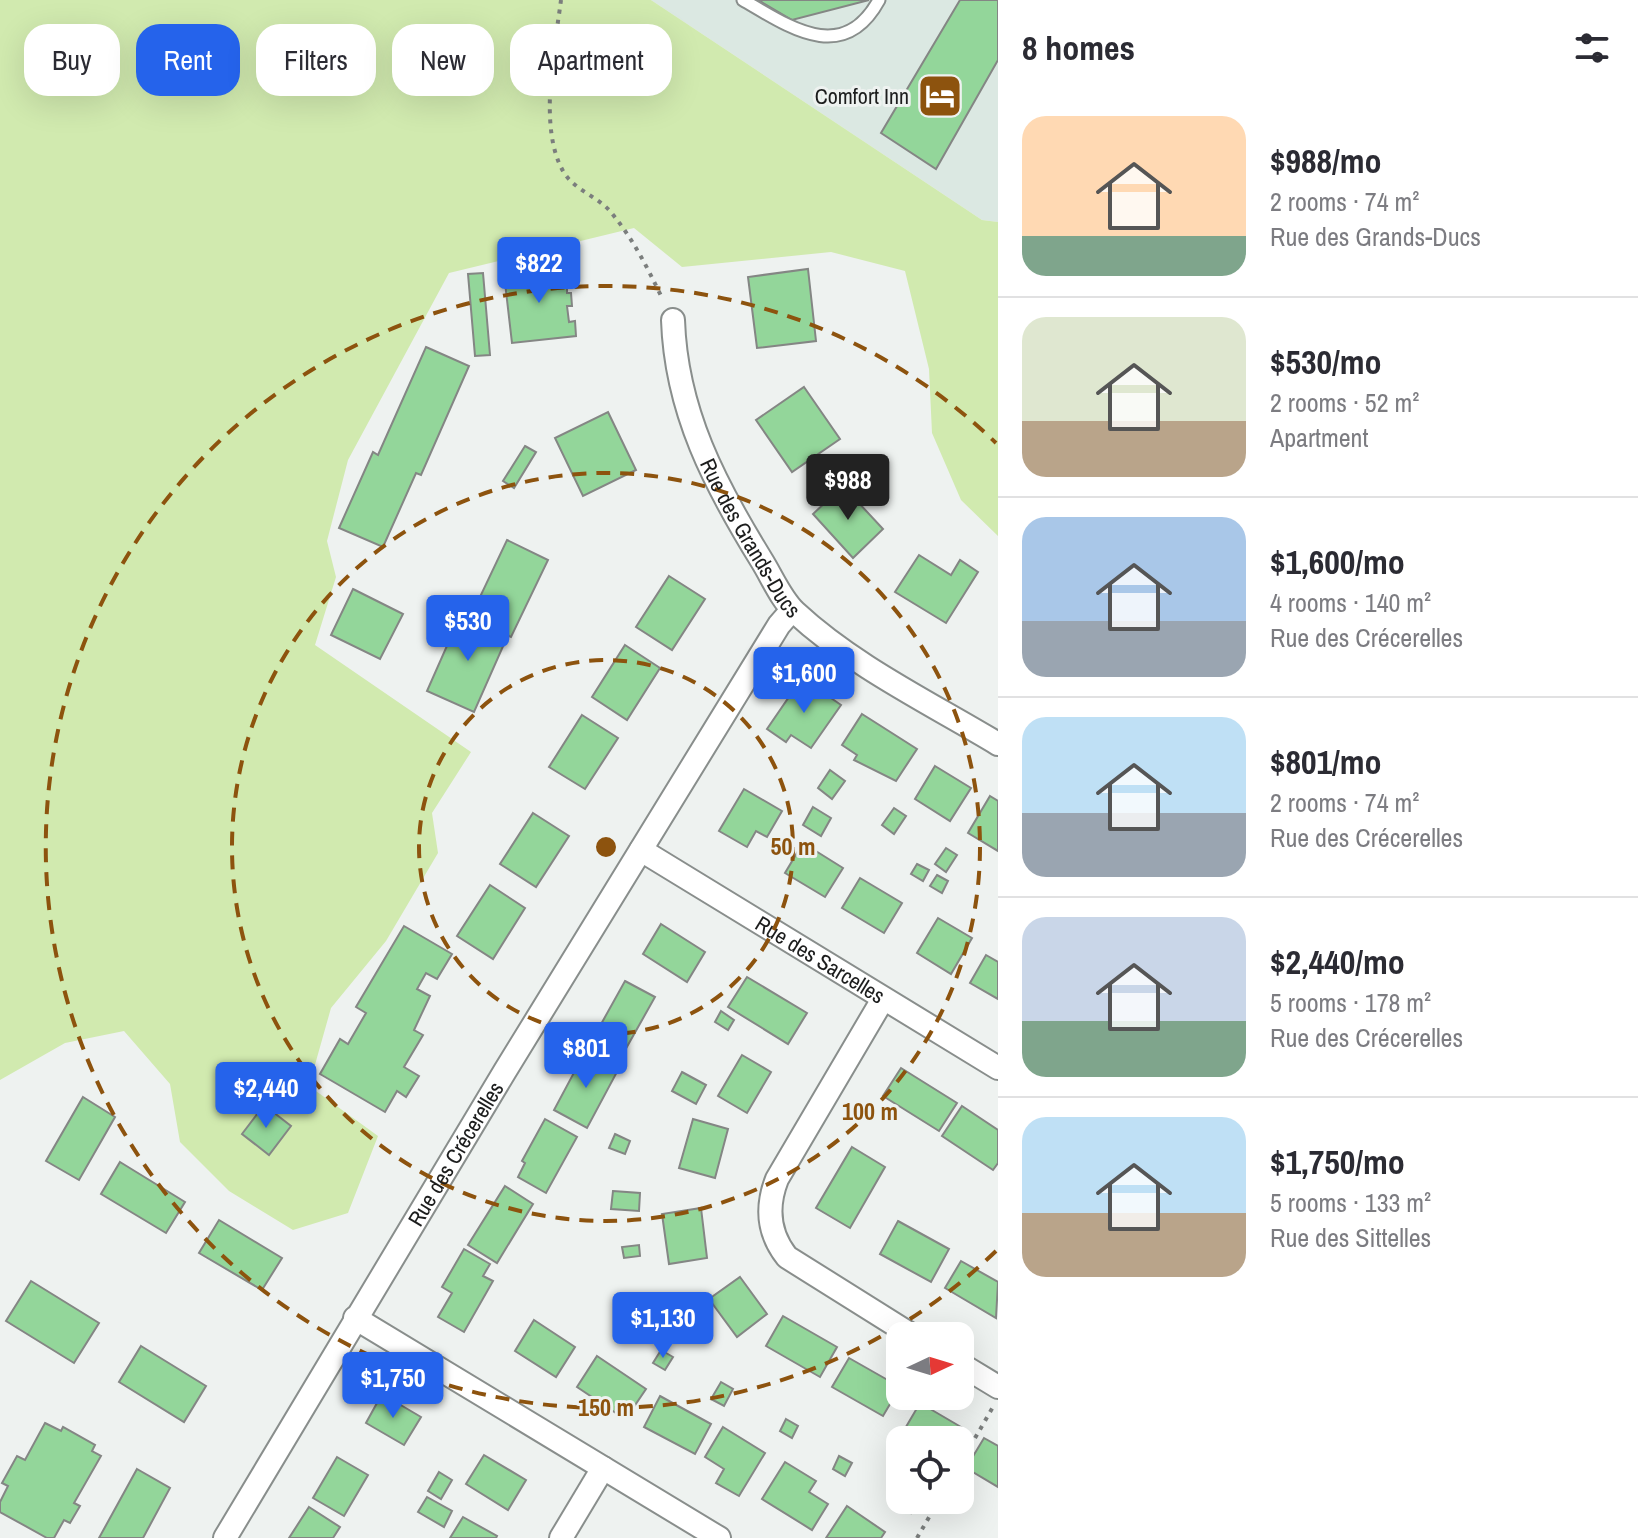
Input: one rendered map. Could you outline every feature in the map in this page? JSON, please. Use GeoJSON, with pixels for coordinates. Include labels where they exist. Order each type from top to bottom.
{"type":"FeatureCollection","features":[{"type":"Feature","properties":{"kind":"street","name":"Rue des Grands-Ducs"},"geometry":{"type":"LineString","coordinates":[[673,320],[676,368],[692,428],[714,477],[792,610],[835,645],[998,744]]}},
{"type":"Feature","properties":{"kind":"street","name":"Rue des Crécerelles"},"geometry":{"type":"LineString","coordinates":[[225,1538],[355,1318],[779,625],[792,610]]}},
{"type":"Feature","properties":{"kind":"street","name":"Rue des Sarcelles"},"geometry":{"type":"LineString","coordinates":[[641,850],[998,1068]]}},
{"type":"Feature","properties":{"kind":"street"},"geometry":{"type":"LineString","coordinates":[[883,999],[777,1179],[770,1211],[774,1236],[787,1257],[891,1322]]}},
{"type":"Feature","properties":{"kind":"street"},"geometry":{"type":"LineString","coordinates":[[355,1318],[719,1538]]}},
{"type":"Feature","properties":{"kind":"street"},"geometry":{"type":"LineString","coordinates":[[974,1372],[998,1387]]}},
{"type":"Feature","properties":{"kind":"street"},"geometry":{"type":"LineString","coordinates":[[561,1538],[603,1468]]}},
{"type":"Feature","properties":{"kind":"lane"},"geometry":{"type":"LineString","coordinates":[[743,0],[802,34],[823,37],[858,24],[872,13],[879,0]]}},
{"type":"Feature","properties":{"kind":"path"},"geometry":{"type":"LineString","coordinates":[[561,0],[549,87],[552,129],[563,171],[583,192],[606,207],[636,244],[673,320]]}},
{"type":"Feature","properties":{"kind":"path"},"geometry":{"type":"LineString","coordinates":[[974,1439],[998,1397]]}},
{"type":"Feature","properties":{"kind":"path"},"geometry":{"type":"LineString","coordinates":[[917,1538],[931,1514]]}},
{"type":"Feature","properties":{"kind":"shaded area"},"geometry":{"type":"Polygon","coordinates":[[[651,0],[998,0],[998,222],[982,220],[651,0]]]}},
{"type":"Feature","properties":{"kind":"green space"},"geometry":{"type":"Polygon","coordinates":[[[0,0],[651,0],[982,220],[998,222],[998,536],[961,500],[932,433],[929,369],[905,271],[831,252],[682,267],[634,228],[449,273],[348,460],[327,541],[336,577],[315,645],[471,752],[432,813],[438,853],[386,941],[331,1008],[309,1086],[378,1136],[348,1213],[293,1230],[229,1191],[180,1142],[170,1084],[124,1031],[65,1043],[0,1080],[0,0]]]}},
{"type":"Feature","properties":{"kind":"building"},"geometry":{"type":"Polygon","coordinates":[[[758,0],[869,0],[792,20],[758,0]]]}},
{"type":"Feature","properties":{"kind":"building","name":"Comfort Inn"},"geometry":{"type":"Polygon","coordinates":[[[960,0],[998,0],[998,60],[936,169],[881,133],[960,0]]]}},
{"type":"Feature","properties":{"kind":"building"},"geometry":{"type":"Polygon","coordinates":[[[567,267],[567,293],[571,293],[572,306],[567,306],[569,322],[575,321],[576,336],[512,343],[504,274],[567,267]]]}},
{"type":"Feature","properties":{"kind":"building"},"geometry":{"type":"Polygon","coordinates":[[[808,269],[816,341],[757,348],[748,277],[808,269]]]}},
{"type":"Feature","properties":{"kind":"building"},"geometry":{"type":"Polygon","coordinates":[[[483,273],[490,355],[475,356],[468,274],[483,273]]]}},
{"type":"Feature","properties":{"kind":"building"},"geometry":{"type":"Polygon","coordinates":[[[426,347],[469,366],[421,475],[416,473],[383,547],[339,528],[373,452],[378,455],[426,347]]]}},
{"type":"Feature","properties":{"kind":"building"},"geometry":{"type":"Polygon","coordinates":[[[804,387],[840,439],[792,472],[756,420],[804,387]]]}},
{"type":"Feature","properties":{"kind":"building"},"geometry":{"type":"Polygon","coordinates":[[[608,412],[636,470],[583,496],[555,438],[608,412]]]}},
{"type":"Feature","properties":{"kind":"building"},"geometry":{"type":"Polygon","coordinates":[[[525,446],[536,452],[514,488],[503,481],[525,446]]]}},
{"type":"Feature","properties":{"kind":"building"},"geometry":{"type":"Polygon","coordinates":[[[843,486],[883,529],[853,558],[813,514],[843,486]]]}},
{"type":"Feature","properties":{"kind":"building"},"geometry":{"type":"Polygon","coordinates":[[[507,540],[548,560],[511,637],[470,618],[507,540]]]}},
{"type":"Feature","properties":{"kind":"building"},"geometry":{"type":"Polygon","coordinates":[[[919,555],[951,575],[960,560],[978,572],[946,623],[895,592],[919,555]]]}},
{"type":"Feature","properties":{"kind":"building"},"geometry":{"type":"Polygon","coordinates":[[[669,576],[705,599],[672,650],[636,627],[669,576]]]}},
{"type":"Feature","properties":{"kind":"building"},"geometry":{"type":"Polygon","coordinates":[[[353,589],[403,614],[380,659],[331,635],[353,589]]]}},
{"type":"Feature","properties":{"kind":"building"},"geometry":{"type":"Polygon","coordinates":[[[461,614],[508,635],[474,712],[427,691],[461,614]]]}},
{"type":"Feature","properties":{"kind":"building"},"geometry":{"type":"Polygon","coordinates":[[[625,645],[660,668],[627,720],[592,697],[625,645]]]}},
{"type":"Feature","properties":{"kind":"building"},"geometry":{"type":"Polygon","coordinates":[[[802,678],[841,705],[811,748],[791,735],[786,742],[767,729],[802,678]]]}},
{"type":"Feature","properties":{"kind":"building"},"geometry":{"type":"Polygon","coordinates":[[[862,714],[917,749],[896,781],[854,760],[857,755],[842,745],[862,714]]]}},
{"type":"Feature","properties":{"kind":"building"},"geometry":{"type":"Polygon","coordinates":[[[582,715],[618,738],[585,789],[549,767],[582,715]]]}},
{"type":"Feature","properties":{"kind":"building"},"geometry":{"type":"Polygon","coordinates":[[[935,766],[971,788],[950,821],[915,799],[935,766]]]}},
{"type":"Feature","properties":{"kind":"building"},"geometry":{"type":"Polygon","coordinates":[[[830,770],[845,781],[832,799],[818,788],[830,770]]]}},
{"type":"Feature","properties":{"kind":"building"},"geometry":{"type":"Polygon","coordinates":[[[744,789],[782,811],[767,837],[756,831],[747,847],[719,831],[744,789]]]}},
{"type":"Feature","properties":{"kind":"building"},"geometry":{"type":"Polygon","coordinates":[[[990,796],[998,801],[998,851],[968,833],[990,796]]]}},
{"type":"Feature","properties":{"kind":"building"},"geometry":{"type":"Polygon","coordinates":[[[813,807],[831,818],[821,836],[803,825],[813,807]]]}},
{"type":"Feature","properties":{"kind":"building"},"geometry":{"type":"Polygon","coordinates":[[[894,808],[906,816],[894,834],[882,825],[894,808]]]}},
{"type":"Feature","properties":{"kind":"building"},"geometry":{"type":"Polygon","coordinates":[[[533,813],[569,836],[536,887],[500,864],[533,813]]]}},
{"type":"Feature","properties":{"kind":"building"},"geometry":{"type":"Polygon","coordinates":[[[803,843],[843,868],[825,897],[785,873],[803,843]]]}},
{"type":"Feature","properties":{"kind":"building"},"geometry":{"type":"Polygon","coordinates":[[[946,848],[957,855],[946,872],[935,864],[946,848]]]}},
{"type":"Feature","properties":{"kind":"building"},"geometry":{"type":"Polygon","coordinates":[[[917,864],[929,870],[923,881],[911,874],[917,864]]]}},
{"type":"Feature","properties":{"kind":"building"},"geometry":{"type":"Polygon","coordinates":[[[937,875],[948,881],[942,893],[930,886],[937,875]]]}},
{"type":"Feature","properties":{"kind":"building"},"geometry":{"type":"Polygon","coordinates":[[[860,878],[902,903],[884,933],[842,908],[860,878]]]}},
{"type":"Feature","properties":{"kind":"building"},"geometry":{"type":"Polygon","coordinates":[[[490,885],[525,908],[493,959],[457,936],[490,885]]]}},
{"type":"Feature","properties":{"kind":"building"},"geometry":{"type":"Polygon","coordinates":[[[938,918],[972,938],[951,974],[917,953],[938,918]]]}},
{"type":"Feature","properties":{"kind":"building"},"geometry":{"type":"Polygon","coordinates":[[[661,924],[705,952],[687,982],[643,954],[661,924]]]}},
{"type":"Feature","properties":{"kind":"building"},"geometry":{"type":"Polygon","coordinates":[[[404,926],[452,954],[437,979],[426,973],[417,989],[430,996],[414,1030],[423,1035],[404,1067],[419,1076],[406,1097],[397,1091],[385,1112],[320,1074],[340,1039],[348,1044],[366,1013],[356,1007],[404,926]]]}},
{"type":"Feature","properties":{"kind":"building"},"geometry":{"type":"Polygon","coordinates":[[[986,955],[998,962],[998,999],[970,983],[986,955]]]}},
{"type":"Feature","properties":{"kind":"building"},"geometry":{"type":"Polygon","coordinates":[[[747,977],[807,1013],[788,1044],[728,1007],[747,977]]]}},
{"type":"Feature","properties":{"kind":"building"},"geometry":{"type":"Polygon","coordinates":[[[625,981],[655,997],[624,1052],[595,1035],[625,981]]]}},
{"type":"Feature","properties":{"kind":"building"},"geometry":{"type":"Polygon","coordinates":[[[721,1011],[734,1020],[728,1030],[715,1022],[721,1011]]]}},
{"type":"Feature","properties":{"kind":"building"},"geometry":{"type":"Polygon","coordinates":[[[585,1052],[618,1070],[587,1128],[554,1110],[585,1052]]]}},
{"type":"Feature","properties":{"kind":"building"},"geometry":{"type":"Polygon","coordinates":[[[742,1055],[771,1072],[747,1113],[718,1096],[742,1055]]]}},
{"type":"Feature","properties":{"kind":"building"},"geometry":{"type":"Polygon","coordinates":[[[901,1068],[957,1103],[939,1131],[883,1096],[901,1068]]]}},
{"type":"Feature","properties":{"kind":"building"},"geometry":{"type":"Polygon","coordinates":[[[682,1072],[706,1085],[696,1104],[672,1091],[682,1072]]]}},
{"type":"Feature","properties":{"kind":"building"},"geometry":{"type":"Polygon","coordinates":[[[83,1097],[115,1117],[79,1180],[46,1161],[83,1097]]]}},
{"type":"Feature","properties":{"kind":"building"},"geometry":{"type":"Polygon","coordinates":[[[264,1105],[291,1126],[269,1155],[242,1134],[264,1105]]]}},
{"type":"Feature","properties":{"kind":"building"},"geometry":{"type":"Polygon","coordinates":[[[962,1106],[998,1130],[998,1163],[993,1170],[942,1136],[962,1106]]]}},
{"type":"Feature","properties":{"kind":"building"},"geometry":{"type":"Polygon","coordinates":[[[545,1119],[577,1137],[546,1193],[518,1177],[525,1163],[522,1161],[545,1119]]]}},
{"type":"Feature","properties":{"kind":"building"},"geometry":{"type":"Polygon","coordinates":[[[693,1119],[728,1129],[715,1178],[679,1168],[693,1119]]]}},
{"type":"Feature","properties":{"kind":"building"},"geometry":{"type":"Polygon","coordinates":[[[615,1134],[630,1141],[625,1154],[609,1148],[615,1134]]]}},
{"type":"Feature","properties":{"kind":"building"},"geometry":{"type":"Polygon","coordinates":[[[852,1147],[885,1167],[850,1228],[816,1208],[852,1147]]]}},
{"type":"Feature","properties":{"kind":"building"},"geometry":{"type":"Polygon","coordinates":[[[120,1162],[185,1202],[166,1233],[101,1194],[120,1162]]]}},
{"type":"Feature","properties":{"kind":"building"},"geometry":{"type":"Polygon","coordinates":[[[505,1186],[533,1204],[497,1263],[468,1245],[505,1186]]]}},
{"type":"Feature","properties":{"kind":"building"},"geometry":{"type":"Polygon","coordinates":[[[613,1191],[640,1193],[639,1211],[611,1209],[613,1191]]]}},
{"type":"Feature","properties":{"kind":"building"},"geometry":{"type":"Polygon","coordinates":[[[701,1208],[707,1258],[669,1264],[662,1214],[701,1208]]]}},
{"type":"Feature","properties":{"kind":"building"},"geometry":{"type":"Polygon","coordinates":[[[219,1220],[282,1258],[262,1290],[199,1253],[219,1220]]]}},
{"type":"Feature","properties":{"kind":"building"},"geometry":{"type":"Polygon","coordinates":[[[898,1221],[949,1249],[931,1282],[880,1254],[898,1221]]]}},
{"type":"Feature","properties":{"kind":"building"},"geometry":{"type":"Polygon","coordinates":[[[639,1245],[640,1256],[624,1258],[622,1247],[639,1245]]]}},
{"type":"Feature","properties":{"kind":"building"},"geometry":{"type":"Polygon","coordinates":[[[464,1249],[490,1264],[483,1276],[493,1281],[464,1332],[438,1317],[452,1293],[442,1287],[464,1249]]]}},
{"type":"Feature","properties":{"kind":"building"},"geometry":{"type":"Polygon","coordinates":[[[961,1261],[998,1282],[996,1318],[945,1288],[961,1261]]]}},
{"type":"Feature","properties":{"kind":"building"},"geometry":{"type":"Polygon","coordinates":[[[740,1277],[767,1314],[737,1337],[709,1299],[740,1277]]]}},
{"type":"Feature","properties":{"kind":"building"},"geometry":{"type":"Polygon","coordinates":[[[31,1281],[99,1323],[74,1363],[6,1321],[31,1281]]]}},
{"type":"Feature","properties":{"kind":"building"},"geometry":{"type":"Polygon","coordinates":[[[658,1306],[664,1318],[653,1324],[647,1312],[658,1306]]]}},
{"type":"Feature","properties":{"kind":"building"},"geometry":{"type":"Polygon","coordinates":[[[783,1316],[837,1347],[820,1377],[766,1346],[783,1316]]]}},
{"type":"Feature","properties":{"kind":"building"},"geometry":{"type":"Polygon","coordinates":[[[534,1320],[575,1347],[556,1377],[515,1351],[534,1320]]]}},
{"type":"Feature","properties":{"kind":"building"},"geometry":{"type":"Polygon","coordinates":[[[141,1346],[206,1386],[184,1422],[119,1382],[141,1346]]]}},
{"type":"Feature","properties":{"kind":"building"},"geometry":{"type":"Polygon","coordinates":[[[661,1350],[673,1357],[665,1370],[653,1363],[661,1350]]]}},
{"type":"Feature","properties":{"kind":"building"},"geometry":{"type":"Polygon","coordinates":[[[597,1356],[646,1389],[631,1411],[621,1404],[616,1413],[577,1387],[597,1356]]]}},
{"type":"Feature","properties":{"kind":"building"},"geometry":{"type":"Polygon","coordinates":[[[849,1358],[886,1379],[887,1410],[883,1416],[832,1387],[849,1358]]]}},
{"type":"Feature","properties":{"kind":"building"},"geometry":{"type":"Polygon","coordinates":[[[721,1382],[733,1389],[724,1406],[711,1399],[721,1382]]]}},
{"type":"Feature","properties":{"kind":"building"},"geometry":{"type":"Polygon","coordinates":[[[382,1394],[421,1417],[404,1445],[366,1423],[382,1394]]]}},
{"type":"Feature","properties":{"kind":"building"},"geometry":{"type":"Polygon","coordinates":[[[660,1396],[711,1424],[695,1454],[644,1427],[660,1396]]]}},
{"type":"Feature","properties":{"kind":"building"},"geometry":{"type":"Polygon","coordinates":[[[916,1410],[932,1410],[959,1426],[907,1426],[916,1410]]]}},
{"type":"Feature","properties":{"kind":"building"},"geometry":{"type":"Polygon","coordinates":[[[786,1419],[798,1426],[792,1438],[780,1431],[786,1419]]]}},
{"type":"Feature","properties":{"kind":"building"},"geometry":{"type":"Polygon","coordinates":[[[45,1423],[61,1431],[63,1427],[95,1445],[92,1451],[101,1456],[74,1503],[80,1506],[70,1523],[64,1520],[54,1538],[47,1538],[0,1512],[0,1502],[8,1486],[2,1483],[17,1456],[25,1460],[45,1423]]]}},
{"type":"Feature","properties":{"kind":"building"},"geometry":{"type":"Polygon","coordinates":[[[723,1427],[765,1453],[739,1496],[716,1483],[724,1469],[705,1457],[723,1427]]]}},
{"type":"Feature","properties":{"kind":"building"},"geometry":{"type":"Polygon","coordinates":[[[984,1438],[998,1446],[998,1487],[974,1473],[974,1455],[984,1438]]]}},
{"type":"Feature","properties":{"kind":"building"},"geometry":{"type":"Polygon","coordinates":[[[484,1455],[526,1480],[508,1510],[466,1484],[484,1455]]]}},
{"type":"Feature","properties":{"kind":"building"},"geometry":{"type":"Polygon","coordinates":[[[839,1456],[852,1463],[845,1476],[833,1469],[839,1456]]]}},
{"type":"Feature","properties":{"kind":"building"},"geometry":{"type":"Polygon","coordinates":[[[337,1457],[368,1475],[344,1516],[313,1498],[337,1457]]]}},
{"type":"Feature","properties":{"kind":"building"},"geometry":{"type":"Polygon","coordinates":[[[785,1462],[816,1481],[809,1492],[828,1504],[812,1530],[762,1499],[785,1462]]]}},
{"type":"Feature","properties":{"kind":"building"},"geometry":{"type":"Polygon","coordinates":[[[137,1469],[170,1488],[143,1538],[99,1538],[137,1469]]]}},
{"type":"Feature","properties":{"kind":"building"},"geometry":{"type":"Polygon","coordinates":[[[439,1472],[452,1480],[441,1499],[428,1491],[439,1472]]]}},
{"type":"Feature","properties":{"kind":"building"},"geometry":{"type":"Polygon","coordinates":[[[427,1497],[452,1511],[444,1527],[418,1512],[427,1497]]]}},
{"type":"Feature","properties":{"kind":"building"},"geometry":{"type":"Polygon","coordinates":[[[847,1506],[885,1532],[881,1538],[826,1538],[847,1506]]]}},
{"type":"Feature","properties":{"kind":"building"},"geometry":{"type":"Polygon","coordinates":[[[309,1507],[340,1527],[333,1538],[289,1538],[309,1507]]]}},
{"type":"Feature","properties":{"kind":"building"},"geometry":{"type":"Polygon","coordinates":[[[463,1517],[497,1536],[496,1538],[450,1538],[463,1517]]]}},
{"type":"Feature","properties":{"kind":"place","name":"Comfort Inn"},"geometry":{"type":"Point","coordinates":[940,96]}}]}
